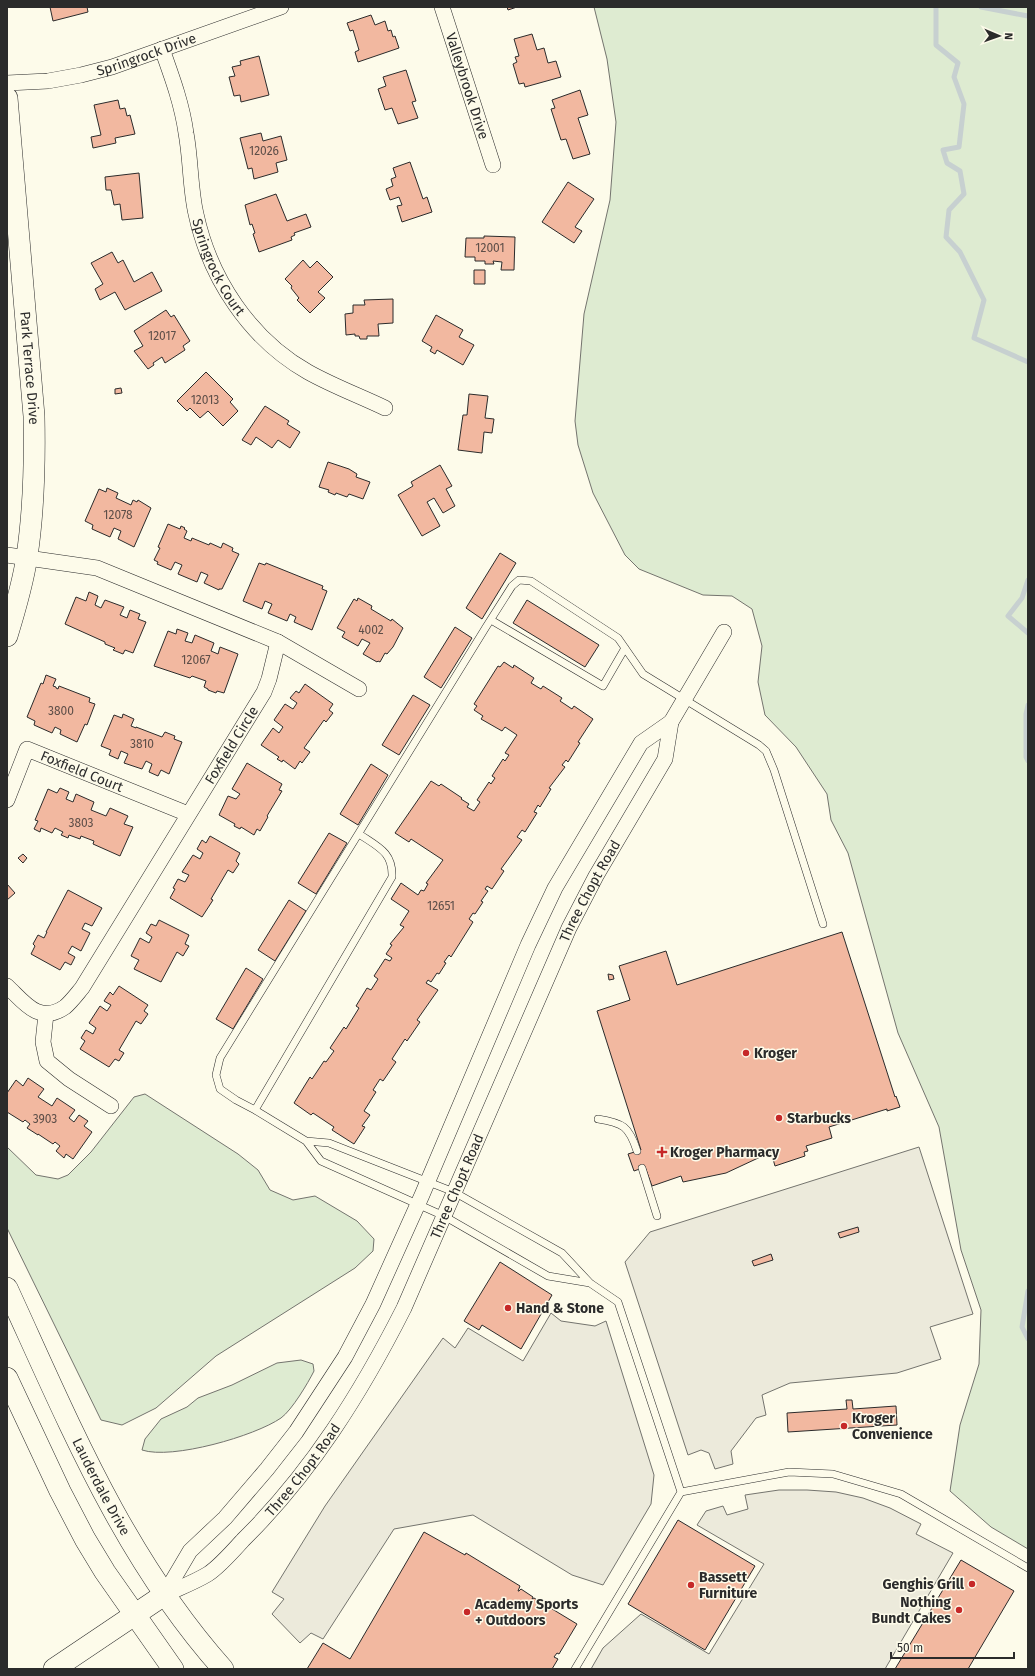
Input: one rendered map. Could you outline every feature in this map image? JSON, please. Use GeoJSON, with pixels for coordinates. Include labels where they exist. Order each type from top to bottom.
{"type":"FeatureCollection","features":[{"type":"Feature","properties":{"kind":"main road","name":"Park Terrace Drive"},"geometry":{"type":"LineString","coordinates":[[7,98],[34,416],[35,460],[34,497],[27,558],[16,608],[7,636]]}},
{"type":"Feature","properties":{"kind":"main road","name":"Lauderdale Drive"},"geometry":{"type":"LineString","coordinates":[[7,1288],[78,1445],[109,1505],[142,1562],[164,1595],[224,1669]]}},
{"type":"Feature","properties":{"kind":"main road"},"geometry":{"type":"LineString","coordinates":[[7,1378],[60,1491],[85,1539],[105,1572],[174,1669]]}},
{"type":"Feature","properties":{"kind":"main road","name":"Three Chopt Road"},"geometry":{"type":"LineString","coordinates":[[54,1669],[164,1595]]}},
{"type":"Feature","properties":{"kind":"street","name":"Springrock Drive"},"geometry":{"type":"LineString","coordinates":[[7,83],[48,81],[112,67],[281,7]]}},
{"type":"Feature","properties":{"kind":"street","name":"Valleybrook Drive"},"geometry":{"type":"LineString","coordinates":[[442,7],[493,165]]}},
{"type":"Feature","properties":{"kind":"street","name":"Springrock Court"},"geometry":{"type":"LineString","coordinates":[[162,49],[178,96],[186,133],[195,213],[202,237],[217,275],[226,291],[239,310],[256,330],[280,353],[307,372],[324,381],[385,408]]}},
{"type":"Feature","properties":{"kind":"street"},"geometry":{"type":"LineString","coordinates":[[7,555],[96,568],[278,642],[358,689]]}},
{"type":"Feature","properties":{"kind":"street","name":"Three Chopt Road"},"geometry":{"type":"LineString","coordinates":[[164,1595],[209,1574],[251,1532],[310,1464],[345,1415],[375,1364],[404,1308],[569,928],[596,876],[665,759],[671,722],[724,632]]}},
{"type":"Feature","properties":{"kind":"street","name":"Foxfield Circle"},"geometry":{"type":"LineString","coordinates":[[46,1014],[65,1006],[82,988],[264,692],[269,679],[278,642]]}},
{"type":"Feature","properties":{"kind":"street","name":"Three Chopt Road"},"geometry":{"type":"LineString","coordinates":[[164,1595],[190,1551],[225,1518],[267,1469],[296,1432],[329,1383],[363,1324],[417,1205],[528,945],[555,888],[641,743],[671,722]]}},
{"type":"Feature","properties":{"kind":"street","name":"Foxfield Court"},"geometry":{"type":"LineString","coordinates":[[7,800],[27,749],[188,814]]}},
{"type":"Feature","properties":{"kind":"street"},"geometry":{"type":"LineString","coordinates":[[7,986],[30,1008],[40,1014],[46,1014],[43,1042],[47,1061],[69,1079],[111,1106]]}},
{"type":"Feature","properties":{"kind":"lane"},"geometry":{"type":"LineString","coordinates":[[590,1283],[548,1276],[444,1216],[321,1161],[306,1141],[220,1089],[216,1075],[220,1058],[360,834],[512,586],[519,580],[531,581],[618,638],[643,674],[760,744],[771,760],[823,924]]}},
{"type":"Feature","properties":{"kind":"lane"},"geometry":{"type":"LineString","coordinates":[[491,620],[603,686],[625,648]]}},
{"type":"Feature","properties":{"kind":"lane"},"geometry":{"type":"LineString","coordinates":[[255,1110],[392,877],[392,866],[386,852],[360,834]]}},
{"type":"Feature","properties":{"kind":"lane"},"geometry":{"type":"LineString","coordinates":[[598,1119],[618,1124],[626,1129],[632,1136],[637,1151]]}},
{"type":"Feature","properties":{"kind":"lane"},"geometry":{"type":"LineString","coordinates":[[306,1141],[329,1143],[454,1192],[562,1253],[590,1283],[618,1302],[681,1492]]}},
{"type":"Feature","properties":{"kind":"lane"},"geometry":{"type":"LineString","coordinates":[[642,1168],[657,1216]]}},
{"type":"Feature","properties":{"kind":"lane"},"geometry":{"type":"LineString","coordinates":[[575,1669],[681,1492],[789,1472],[833,1474],[901,1494],[1028,1568]]}},
{"type":"Feature","properties":{"kind":"green space"},"geometry":{"type":"Polygon","coordinates":[[[594,7],[1028,7],[1028,1549],[991,1527],[950,1491],[960,1425],[979,1364],[981,1310],[961,1250],[939,1127],[898,1033],[848,853],[831,820],[827,794],[796,747],[765,715],[758,682],[762,646],[752,609],[732,596],[703,595],[639,569],[625,555],[593,493],[578,445],[575,421],[584,314],[610,200],[616,122],[607,59],[594,7]]]}},
{"type":"Feature","properties":{"kind":"green space"},"geometry":{"type":"Polygon","coordinates":[[[145,1094],[238,1154],[258,1170],[270,1190],[293,1200],[315,1196],[357,1221],[374,1239],[373,1251],[355,1268],[216,1356],[156,1408],[122,1425],[101,1420],[7,1228],[7,1147],[36,1175],[58,1179],[68,1175],[91,1152],[134,1097],[145,1094]]]}},
{"type":"Feature","properties":{"kind":"green space"},"geometry":{"type":"Polygon","coordinates":[[[301,1360],[313,1364],[314,1371],[290,1409],[281,1418],[269,1425],[234,1439],[192,1449],[173,1452],[142,1450],[145,1439],[161,1419],[187,1407],[198,1398],[232,1385],[277,1363],[301,1360]]]}},
{"type":"Feature","properties":{"kind":"shaded area"},"geometry":{"type":"Polygon","coordinates":[[[919,1147],[973,1314],[930,1327],[941,1359],[897,1373],[790,1383],[762,1395],[766,1415],[756,1418],[731,1451],[733,1464],[715,1469],[709,1453],[701,1450],[688,1455],[625,1262],[650,1232],[919,1147]]]}},
{"type":"Feature","properties":{"kind":"shaded area"},"geometry":{"type":"Polygon","coordinates":[[[551,1313],[561,1321],[595,1326],[606,1321],[654,1475],[651,1504],[603,1585],[572,1575],[473,1515],[394,1529],[323,1639],[311,1633],[300,1643],[272,1614],[284,1599],[272,1592],[325,1506],[443,1338],[455,1348],[468,1328],[523,1361],[551,1313]]]}},
{"type":"Feature","properties":{"kind":"shaded area"},"geometry":{"type":"Polygon","coordinates":[[[779,1490],[836,1492],[863,1498],[890,1508],[921,1524],[916,1534],[953,1553],[885,1669],[591,1669],[603,1648],[641,1614],[709,1654],[764,1564],[697,1525],[706,1511],[723,1506],[727,1515],[748,1509],[745,1495],[779,1490]]]}},
{"type":"Feature","properties":{"kind":"building"},"geometry":{"type":"Polygon","coordinates":[[[50,7],[87,7],[88,12],[53,21],[50,7]]]}},
{"type":"Feature","properties":{"kind":"building"},"geometry":{"type":"Polygon","coordinates":[[[507,7],[517,7],[508,10],[507,7]]]}},
{"type":"Feature","properties":{"kind":"building"},"geometry":{"type":"Polygon","coordinates":[[[371,15],[375,25],[385,21],[388,31],[391,30],[393,37],[395,36],[399,48],[358,62],[355,52],[359,50],[353,30],[350,31],[347,23],[371,15]]]}},
{"type":"Feature","properties":{"kind":"building"},"geometry":{"type":"Polygon","coordinates":[[[532,34],[537,50],[544,48],[548,63],[556,61],[561,77],[525,87],[524,83],[519,84],[513,64],[517,62],[515,57],[519,56],[514,39],[532,34]]]}},
{"type":"Feature","properties":{"kind":"building"},"geometry":{"type":"Polygon","coordinates":[[[259,56],[269,95],[241,102],[240,95],[234,96],[229,77],[235,76],[232,67],[241,65],[240,61],[259,56]]]}},
{"type":"Feature","properties":{"kind":"building"},"geometry":{"type":"Polygon","coordinates":[[[406,70],[416,101],[412,102],[418,118],[398,124],[392,108],[385,110],[378,89],[386,86],[383,77],[406,70]]]}},
{"type":"Feature","properties":{"kind":"building"},"geometry":{"type":"Polygon","coordinates":[[[580,90],[588,115],[578,118],[590,154],[573,159],[566,139],[561,140],[551,109],[555,108],[552,100],[580,90]]]}},
{"type":"Feature","properties":{"kind":"building"},"geometry":{"type":"Polygon","coordinates":[[[118,100],[120,109],[125,108],[127,116],[130,115],[135,134],[115,138],[116,143],[93,148],[91,137],[101,135],[94,105],[118,100]]]}},
{"type":"Feature","properties":{"kind":"building"},"geometry":{"type":"Polygon","coordinates":[[[261,133],[263,141],[281,136],[287,160],[276,163],[278,172],[254,179],[252,168],[248,169],[240,138],[261,133]]]}},
{"type":"Feature","properties":{"kind":"building"},"geometry":{"type":"Polygon","coordinates":[[[410,162],[423,199],[427,197],[432,212],[402,222],[397,206],[402,205],[399,197],[390,200],[386,189],[393,186],[391,179],[396,177],[393,168],[410,162]]]}},
{"type":"Feature","properties":{"kind":"building"},"geometry":{"type":"Polygon","coordinates":[[[139,173],[143,218],[122,220],[120,204],[114,205],[111,190],[106,190],[105,177],[139,173]]]}},
{"type":"Feature","properties":{"kind":"building"},"geometry":{"type":"Polygon","coordinates":[[[568,182],[594,199],[575,227],[582,231],[574,243],[542,222],[568,182]]]}},
{"type":"Feature","properties":{"kind":"building"},"geometry":{"type":"Polygon","coordinates":[[[276,194],[287,221],[306,214],[311,227],[294,233],[295,235],[291,237],[292,240],[259,252],[253,234],[255,233],[252,224],[250,225],[245,205],[276,194]]]}},
{"type":"Feature","properties":{"kind":"building"},"geometry":{"type":"Polygon","coordinates":[[[484,236],[515,237],[514,270],[501,270],[502,262],[493,261],[494,264],[485,264],[485,261],[475,261],[475,257],[465,257],[466,238],[484,238],[484,236]]]}},
{"type":"Feature","properties":{"kind":"building"},"geometry":{"type":"Polygon","coordinates":[[[112,252],[118,263],[123,260],[134,282],[152,272],[162,291],[125,310],[115,292],[100,300],[95,289],[103,284],[91,263],[112,252]]]}},
{"type":"Feature","properties":{"kind":"building"},"geometry":{"type":"Polygon","coordinates":[[[303,260],[310,268],[317,261],[333,277],[318,292],[325,298],[310,313],[297,300],[299,298],[291,288],[292,286],[285,279],[303,260]]]}},
{"type":"Feature","properties":{"kind":"building"},"geometry":{"type":"Polygon","coordinates":[[[474,270],[485,270],[485,284],[474,284],[474,270]]]}},
{"type":"Feature","properties":{"kind":"building"},"geometry":{"type":"Polygon","coordinates":[[[393,299],[393,323],[378,324],[379,336],[367,336],[367,339],[360,339],[359,336],[355,336],[355,334],[346,335],[345,314],[353,313],[353,305],[365,305],[364,300],[393,299]]]}},
{"type":"Feature","properties":{"kind":"building"},"geometry":{"type":"Polygon","coordinates":[[[166,310],[171,317],[174,315],[190,341],[183,346],[185,350],[165,363],[162,357],[153,363],[154,365],[148,369],[134,351],[143,346],[134,331],[166,310]]]}},
{"type":"Feature","properties":{"kind":"building"},"geometry":{"type":"Polygon","coordinates":[[[436,315],[463,330],[459,337],[474,345],[463,365],[437,350],[435,354],[430,351],[432,347],[422,341],[436,315]]]}},
{"type":"Feature","properties":{"kind":"building"},"geometry":{"type":"Polygon","coordinates":[[[206,372],[233,399],[230,402],[238,411],[223,426],[208,411],[200,418],[190,408],[187,411],[177,401],[206,372]]]}},
{"type":"Feature","properties":{"kind":"building"},"geometry":{"type":"Polygon","coordinates":[[[121,388],[122,393],[115,394],[115,389],[121,388]]]}},
{"type":"Feature","properties":{"kind":"building"},"geometry":{"type":"Polygon","coordinates":[[[469,394],[488,396],[485,418],[494,419],[492,433],[484,432],[482,453],[458,450],[463,415],[467,415],[469,394]]]}},
{"type":"Feature","properties":{"kind":"building"},"geometry":{"type":"Polygon","coordinates":[[[265,406],[289,421],[287,424],[300,432],[290,448],[278,440],[272,448],[256,437],[251,445],[242,440],[265,406]]]}},
{"type":"Feature","properties":{"kind":"building"},"geometry":{"type":"Polygon","coordinates":[[[328,462],[349,469],[357,474],[356,477],[370,482],[363,499],[349,494],[347,497],[336,493],[335,495],[328,492],[329,490],[319,487],[328,462]]]}},
{"type":"Feature","properties":{"kind":"building"},"geometry":{"type":"Polygon","coordinates":[[[440,465],[452,486],[446,489],[455,506],[443,513],[434,498],[427,502],[440,526],[422,536],[398,495],[413,486],[411,482],[440,465]]]}},
{"type":"Feature","properties":{"kind":"building"},"geometry":{"type":"Polygon","coordinates":[[[107,488],[118,493],[116,498],[131,505],[133,500],[137,502],[138,500],[151,508],[134,547],[118,539],[121,531],[114,528],[110,537],[92,529],[93,525],[85,521],[99,489],[106,492],[107,488]]]}},
{"type":"Feature","properties":{"kind":"building"},"geometry":{"type":"Polygon","coordinates":[[[168,524],[180,529],[181,526],[185,528],[184,529],[187,531],[184,538],[191,541],[192,538],[221,548],[223,543],[233,548],[232,551],[239,554],[222,589],[219,590],[204,583],[208,575],[201,572],[197,582],[178,574],[182,565],[175,562],[171,570],[157,564],[158,562],[154,560],[160,548],[158,547],[168,524]]]}},
{"type":"Feature","properties":{"kind":"building"},"geometry":{"type":"Polygon","coordinates":[[[500,553],[516,563],[482,619],[466,608],[500,553]]]}},
{"type":"Feature","properties":{"kind":"building"},"geometry":{"type":"Polygon","coordinates":[[[259,563],[265,565],[266,563],[323,586],[322,589],[327,591],[312,630],[294,622],[296,617],[290,614],[287,621],[268,613],[272,604],[265,601],[262,609],[243,601],[259,563]]]}},
{"type":"Feature","properties":{"kind":"building"},"geometry":{"type":"Polygon","coordinates":[[[89,592],[98,596],[95,605],[101,608],[105,600],[124,607],[120,615],[127,618],[130,610],[140,614],[138,619],[146,622],[133,653],[125,650],[123,654],[113,650],[115,648],[105,644],[105,642],[65,624],[76,597],[86,601],[89,592]]]}},
{"type":"Feature","properties":{"kind":"building"},"geometry":{"type":"Polygon","coordinates":[[[358,598],[372,606],[371,609],[391,621],[392,619],[403,628],[393,647],[387,654],[385,653],[380,662],[377,662],[363,654],[370,643],[362,639],[358,646],[342,637],[345,632],[337,628],[354,599],[357,601],[358,598]]]}},
{"type":"Feature","properties":{"kind":"building"},"geometry":{"type":"Polygon","coordinates":[[[527,600],[599,645],[585,667],[513,623],[527,600]]]}},
{"type":"Feature","properties":{"kind":"building"},"geometry":{"type":"Polygon","coordinates":[[[455,627],[472,638],[441,688],[424,677],[455,627]]]}},
{"type":"Feature","properties":{"kind":"building"},"geometry":{"type":"Polygon","coordinates":[[[177,629],[188,633],[185,641],[192,643],[195,635],[214,643],[211,651],[218,654],[220,647],[238,654],[224,693],[217,691],[216,693],[208,690],[204,687],[206,681],[192,676],[190,678],[154,666],[168,631],[176,634],[177,629]]]}},
{"type":"Feature","properties":{"kind":"building"},"geometry":{"type":"Polygon","coordinates":[[[504,662],[513,668],[514,665],[534,678],[531,683],[541,689],[543,686],[562,698],[560,701],[572,709],[574,706],[593,719],[578,742],[580,743],[568,762],[566,760],[562,765],[565,767],[549,788],[551,789],[540,807],[538,805],[534,812],[537,813],[525,832],[522,830],[517,837],[522,840],[501,869],[504,871],[492,889],[487,886],[485,889],[488,891],[481,901],[483,902],[475,914],[473,913],[469,919],[473,922],[451,957],[449,955],[444,962],[446,963],[439,974],[437,973],[431,982],[428,980],[426,983],[438,990],[417,1020],[420,1022],[407,1041],[405,1039],[392,1059],[396,1062],[383,1081],[380,1079],[373,1090],[376,1092],[364,1111],[370,1115],[362,1126],[365,1127],[354,1144],[332,1130],[334,1127],[313,1113],[311,1115],[294,1103],[310,1077],[312,1079],[324,1061],[326,1062],[334,1051],[330,1048],[344,1027],[346,1029],[359,1008],[356,1006],[367,988],[371,990],[378,979],[374,976],[385,959],[390,961],[392,958],[386,954],[392,945],[390,944],[404,927],[400,925],[409,911],[391,899],[401,883],[418,895],[421,890],[424,891],[428,884],[426,883],[443,860],[411,839],[409,842],[395,833],[431,781],[439,786],[441,784],[462,798],[461,799],[469,804],[467,807],[474,811],[480,802],[477,800],[489,782],[491,784],[495,778],[492,776],[503,759],[505,761],[509,755],[505,753],[517,735],[505,727],[502,731],[481,719],[483,716],[474,710],[477,706],[474,704],[498,666],[500,667],[504,662]]]}},
{"type":"Feature","properties":{"kind":"building"},"geometry":{"type":"Polygon","coordinates":[[[46,675],[56,679],[53,686],[56,688],[58,689],[59,686],[90,698],[89,702],[95,704],[87,725],[85,724],[77,742],[60,734],[61,730],[55,727],[52,733],[34,725],[35,721],[27,717],[41,683],[43,684],[46,675]]]}},
{"type":"Feature","properties":{"kind":"building"},"geometry":{"type":"Polygon","coordinates":[[[305,684],[333,704],[329,710],[333,713],[326,722],[324,720],[304,748],[310,752],[302,763],[300,761],[295,769],[283,760],[282,762],[277,759],[279,757],[261,745],[273,728],[279,733],[283,727],[274,720],[285,704],[293,709],[297,703],[290,698],[296,691],[299,693],[305,684]]]}},
{"type":"Feature","properties":{"kind":"building"},"geometry":{"type":"Polygon","coordinates":[[[413,695],[430,705],[399,755],[382,745],[413,695]]]}},
{"type":"Feature","properties":{"kind":"building"},"geometry":{"type":"Polygon","coordinates":[[[123,714],[134,719],[131,726],[162,737],[165,732],[175,736],[174,739],[182,742],[169,774],[161,770],[158,776],[149,772],[152,764],[146,761],[142,769],[124,763],[128,754],[121,751],[118,759],[109,755],[111,750],[101,746],[114,715],[122,718],[123,714]]]}},
{"type":"Feature","properties":{"kind":"building"},"geometry":{"type":"Polygon","coordinates":[[[247,763],[282,784],[279,790],[282,791],[267,816],[268,817],[260,831],[257,829],[254,835],[241,827],[240,829],[234,826],[235,824],[219,815],[228,796],[236,799],[240,794],[232,789],[247,763]]]}},
{"type":"Feature","properties":{"kind":"building"},"geometry":{"type":"Polygon","coordinates":[[[371,764],[388,775],[358,825],[340,814],[371,764]]]}},
{"type":"Feature","properties":{"kind":"building"},"geometry":{"type":"Polygon","coordinates":[[[60,788],[69,792],[66,799],[73,802],[76,794],[94,802],[91,810],[106,816],[110,808],[128,816],[124,824],[133,827],[120,856],[93,844],[94,841],[81,836],[80,839],[69,835],[68,838],[61,835],[63,832],[55,828],[52,833],[41,828],[40,832],[34,829],[38,821],[35,820],[48,789],[57,793],[60,788]]]}},
{"type":"Feature","properties":{"kind":"building"},"geometry":{"type":"Polygon","coordinates":[[[329,833],[347,843],[316,894],[298,883],[329,833]]]}},
{"type":"Feature","properties":{"kind":"building"},"geometry":{"type":"Polygon","coordinates":[[[210,836],[240,853],[236,861],[239,864],[233,873],[228,870],[211,899],[213,900],[202,917],[170,898],[178,879],[185,882],[189,875],[182,872],[193,855],[200,859],[203,853],[197,849],[202,840],[206,843],[210,836]]]}},
{"type":"Feature","properties":{"kind":"building"},"geometry":{"type":"Polygon","coordinates":[[[23,854],[27,858],[23,863],[18,858],[23,854]]]}},
{"type":"Feature","properties":{"kind":"building"},"geometry":{"type":"Polygon","coordinates":[[[7,884],[15,893],[7,900],[7,884]]]}},
{"type":"Feature","properties":{"kind":"building"},"geometry":{"type":"Polygon","coordinates":[[[68,890],[102,908],[92,926],[85,923],[82,929],[90,933],[81,951],[72,946],[68,953],[75,957],[71,965],[65,962],[60,970],[31,954],[35,946],[33,944],[38,935],[44,938],[68,890]]]}},
{"type":"Feature","properties":{"kind":"building"},"geometry":{"type":"Polygon","coordinates":[[[289,900],[306,911],[275,961],[258,950],[289,900]]]}},
{"type":"Feature","properties":{"kind":"building"},"geometry":{"type":"Polygon","coordinates":[[[159,920],[189,935],[185,944],[189,946],[183,956],[177,952],[161,982],[134,969],[139,960],[131,956],[140,938],[149,943],[152,937],[146,933],[151,924],[156,926],[159,920]]]}},
{"type":"Feature","properties":{"kind":"building","name":"Kroger"},"geometry":{"type":"Polygon","coordinates":[[[842,932],[895,1097],[896,1096],[900,1107],[887,1111],[887,1109],[829,1127],[832,1138],[806,1146],[808,1151],[804,1152],[805,1156],[775,1166],[771,1152],[726,1173],[683,1182],[681,1176],[652,1186],[645,1167],[634,1171],[628,1154],[641,1150],[597,1011],[630,1000],[619,966],[666,951],[677,985],[842,932]]]}},
{"type":"Feature","properties":{"kind":"building"},"geometry":{"type":"Polygon","coordinates":[[[246,968],[263,979],[233,1029],[216,1019],[246,968]]]}},
{"type":"Feature","properties":{"kind":"building"},"geometry":{"type":"Polygon","coordinates":[[[608,974],[613,975],[614,979],[609,980],[608,974]]]}},
{"type":"Feature","properties":{"kind":"building"},"geometry":{"type":"Polygon","coordinates":[[[119,986],[148,1005],[144,1011],[148,1014],[141,1024],[136,1021],[119,1050],[124,1053],[119,1061],[115,1059],[109,1067],[80,1049],[85,1041],[81,1038],[86,1030],[93,1034],[96,1028],[89,1023],[100,1006],[107,1011],[111,1005],[104,1001],[110,992],[113,995],[119,986]]]}},
{"type":"Feature","properties":{"kind":"building"},"geometry":{"type":"Polygon","coordinates":[[[28,1078],[44,1089],[38,1097],[52,1106],[57,1098],[75,1110],[69,1118],[74,1122],[79,1115],[88,1121],[84,1126],[92,1132],[73,1159],[66,1154],[64,1158],[56,1151],[60,1146],[55,1142],[53,1144],[27,1128],[30,1124],[25,1120],[23,1122],[7,1112],[7,1093],[16,1080],[23,1086],[28,1078]]]}},
{"type":"Feature","properties":{"kind":"building"},"geometry":{"type":"Polygon","coordinates":[[[858,1227],[859,1232],[840,1238],[838,1233],[858,1227]]]}},
{"type":"Feature","properties":{"kind":"building"},"geometry":{"type":"Polygon","coordinates":[[[771,1254],[773,1260],[754,1266],[752,1261],[771,1254]]]}},
{"type":"Feature","properties":{"kind":"building","name":"Hand & Stone"},"geometry":{"type":"Polygon","coordinates":[[[500,1262],[552,1295],[521,1349],[482,1325],[479,1330],[464,1321],[500,1262]]]}},
{"type":"Feature","properties":{"kind":"building"},"geometry":{"type":"Polygon","coordinates":[[[846,1400],[852,1400],[853,1409],[896,1406],[897,1425],[788,1432],[787,1413],[847,1409],[846,1400]]]}},
{"type":"Feature","properties":{"kind":"building","name":"Bassett Furniture"},"geometry":{"type":"Polygon","coordinates":[[[678,1520],[755,1566],[705,1650],[628,1604],[678,1520]]]}},
{"type":"Feature","properties":{"kind":"building","name":"Academy Sports + Outdoors"},"geometry":{"type":"Polygon","coordinates":[[[424,1532],[465,1555],[466,1553],[520,1586],[518,1591],[521,1589],[533,1597],[532,1599],[534,1598],[577,1624],[559,1654],[557,1653],[554,1657],[558,1659],[552,1669],[307,1669],[323,1643],[350,1659],[424,1532]]]}},
{"type":"Feature","properties":{"kind":"building"},"geometry":{"type":"Polygon","coordinates":[[[961,1560],[1014,1591],[968,1669],[895,1669],[961,1560]]]}},
{"type":"Feature","properties":{"kind":"waterway"},"geometry":{"type":"LineString","coordinates":[[936,7],[936,45],[958,63],[954,77],[964,104],[959,147],[943,150],[947,163],[960,171],[964,194],[949,210],[946,237],[960,252],[984,300],[974,338],[1028,362]]}},
{"type":"Feature","properties":{"kind":"waterway"},"geometry":{"type":"LineString","coordinates":[[981,7],[1028,16]]}},
{"type":"Feature","properties":{"kind":"waterway"},"geometry":{"type":"LineString","coordinates":[[1028,580],[1022,598],[1008,616],[1028,633]]}},
{"type":"Feature","properties":{"kind":"waterway"},"geometry":{"type":"LineString","coordinates":[[1028,705],[1026,714],[1026,757],[1028,761]]}},
{"type":"Feature","properties":{"kind":"waterway"},"geometry":{"type":"LineString","coordinates":[[1028,1291],[1022,1327],[1028,1339]]}},
{"type":"Feature","properties":{"kind":"place","name":"Kroger"},"geometry":{"type":"Point","coordinates":[746,1053]}},
{"type":"Feature","properties":{"kind":"place","name":"Starbucks"},"geometry":{"type":"Point","coordinates":[779,1118]}},
{"type":"Feature","properties":{"kind":"place","name":"Kroger Pharmacy"},"geometry":{"type":"Point","coordinates":[662,1152]}},
{"type":"Feature","properties":{"kind":"place","name":"Hand & Stone"},"geometry":{"type":"Point","coordinates":[508,1308]}},
{"type":"Feature","properties":{"kind":"place","name":"Kroger Convenience"},"geometry":{"type":"Point","coordinates":[844,1426]}},
{"type":"Feature","properties":{"kind":"place","name":"Genghis Grill"},"geometry":{"type":"Point","coordinates":[972,1584]}},
{"type":"Feature","properties":{"kind":"place","name":"Bassett Furniture"},"geometry":{"type":"Point","coordinates":[691,1585]}},
{"type":"Feature","properties":{"kind":"place","name":"Nothing Bundt Cakes"},"geometry":{"type":"Point","coordinates":[959,1610]}},
{"type":"Feature","properties":{"kind":"place","name":"Academy Sports + Outdoors"},"geometry":{"type":"Point","coordinates":[467,1612]}}]}
